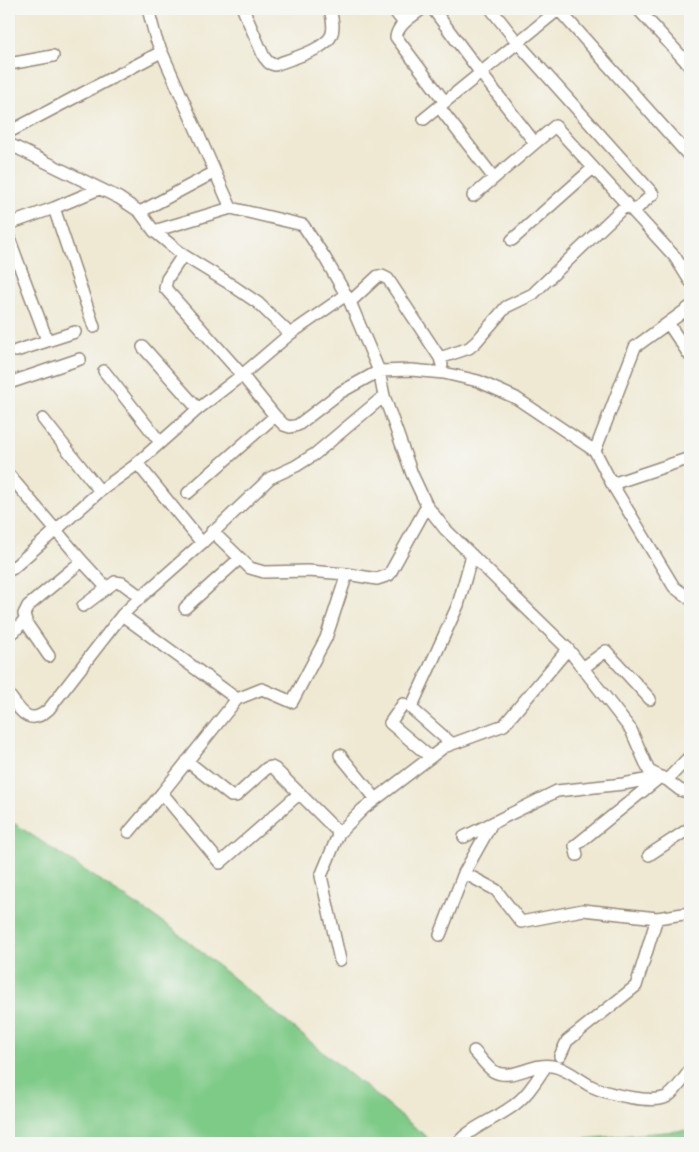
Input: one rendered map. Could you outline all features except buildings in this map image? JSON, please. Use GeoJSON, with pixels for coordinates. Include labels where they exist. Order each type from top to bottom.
{"type":"FeatureCollection","features":[{"type":"Feature","properties":{"kind":"street"},"geometry":{"type":"LineString","coordinates":[[148,9],[161,52],[231,208]]}},
{"type":"Feature","properties":{"kind":"street"},"geometry":{"type":"LineString","coordinates":[[243,9],[268,63],[275,65],[318,48],[327,42],[332,35],[333,23],[330,9]]}},
{"type":"Feature","properties":{"kind":"street"},"geometry":{"type":"LineString","coordinates":[[393,9],[404,23]]}},
{"type":"Feature","properties":{"kind":"street"},"geometry":{"type":"LineString","coordinates":[[422,9],[404,23],[397,32],[396,38],[494,178]]}},
{"type":"Feature","properties":{"kind":"street"},"geometry":{"type":"LineString","coordinates":[[433,9],[535,143]]}},
{"type":"Feature","properties":{"kind":"street"},"geometry":{"type":"LineString","coordinates":[[440,358],[469,348],[506,307],[533,294],[630,208],[653,194],[517,42],[491,9]]}},
{"type":"Feature","properties":{"kind":"street"},"geometry":{"type":"LineString","coordinates":[[424,119],[559,9],[690,157]]}},
{"type":"Feature","properties":{"kind":"street"},"geometry":{"type":"LineString","coordinates":[[638,9],[690,66]]}},
{"type":"Feature","properties":{"kind":"street"},"geometry":{"type":"LineString","coordinates":[[9,132],[161,52]]}},
{"type":"Feature","properties":{"kind":"street"},"geometry":{"type":"LineString","coordinates":[[9,64],[53,56]]}},
{"type":"Feature","properties":{"kind":"street"},"geometry":{"type":"LineString","coordinates":[[473,196],[555,126],[674,257],[690,281]]}},
{"type":"Feature","properties":{"kind":"street"},"geometry":{"type":"LineString","coordinates":[[9,144],[119,198],[140,212],[154,231],[183,255],[258,303],[290,334]]}},
{"type":"Feature","properties":{"kind":"street"},"geometry":{"type":"LineString","coordinates":[[512,240],[592,168]]}},
{"type":"Feature","properties":{"kind":"street"},"geometry":{"type":"LineString","coordinates":[[140,212],[215,172]]}},
{"type":"Feature","properties":{"kind":"street"},"geometry":{"type":"LineString","coordinates":[[9,224],[99,189]]}},
{"type":"Feature","properties":{"kind":"street"},"geometry":{"type":"LineString","coordinates":[[54,208],[94,327]]}},
{"type":"Feature","properties":{"kind":"street"},"geometry":{"type":"LineString","coordinates":[[154,231],[231,208],[303,225],[348,298],[379,371],[384,396],[412,474],[427,506],[445,529],[568,649],[630,730],[649,771],[680,790],[690,793]]}},
{"type":"Feature","properties":{"kind":"street"},"geometry":{"type":"LineString","coordinates":[[9,238],[47,340]]}},
{"type":"Feature","properties":{"kind":"street"},"geometry":{"type":"LineString","coordinates":[[183,255],[167,279],[165,288],[284,425],[290,427],[298,425],[341,392],[379,371],[411,370],[444,373],[478,381],[516,398],[595,451],[612,484],[674,587],[690,599]]}},
{"type":"Feature","properties":{"kind":"street"},"geometry":{"type":"LineString","coordinates":[[10,569],[100,491],[132,467],[198,409],[290,334],[348,298],[378,276],[388,279],[440,358],[444,373]]}},
{"type":"Feature","properties":{"kind":"street"},"geometry":{"type":"LineString","coordinates":[[595,451],[635,347],[690,307]]}},
{"type":"Feature","properties":{"kind":"street"},"geometry":{"type":"LineString","coordinates":[[668,323],[690,356]]}},
{"type":"Feature","properties":{"kind":"street"},"geometry":{"type":"LineString","coordinates":[[16,351],[75,332]]}},
{"type":"Feature","properties":{"kind":"street"},"geometry":{"type":"LineString","coordinates":[[143,347],[198,409]]}},
{"type":"Feature","properties":{"kind":"street"},"geometry":{"type":"LineString","coordinates":[[9,383],[80,359]]}},
{"type":"Feature","properties":{"kind":"street"},"geometry":{"type":"LineString","coordinates":[[104,371],[160,442]]}},
{"type":"Feature","properties":{"kind":"street"},"geometry":{"type":"LineString","coordinates":[[24,727],[49,709],[122,614],[202,543],[212,531],[270,478],[296,466],[315,454],[384,396]]}},
{"type":"Feature","properties":{"kind":"street"},"geometry":{"type":"LineString","coordinates":[[188,492],[275,416]]}},
{"type":"Feature","properties":{"kind":"street"},"geometry":{"type":"LineString","coordinates":[[42,418],[100,491]]}},
{"type":"Feature","properties":{"kind":"street"},"geometry":{"type":"LineString","coordinates":[[612,484],[690,458]]}},
{"type":"Feature","properties":{"kind":"street"},"geometry":{"type":"LineString","coordinates":[[132,467],[202,543]]}},
{"type":"Feature","properties":{"kind":"street"},"geometry":{"type":"LineString","coordinates":[[9,475],[82,562],[106,587]]}},
{"type":"Feature","properties":{"kind":"street"},"geometry":{"type":"LineString","coordinates":[[212,531],[250,568],[264,572],[298,570],[347,574],[376,579],[389,575],[427,506]]}},
{"type":"Feature","properties":{"kind":"street"},"geometry":{"type":"LineString","coordinates":[[452,744],[411,708],[458,605],[472,556]]}},
{"type":"Feature","properties":{"kind":"street"},"geometry":{"type":"LineString","coordinates":[[185,608],[239,559]]}},
{"type":"Feature","properties":{"kind":"street"},"geometry":{"type":"LineString","coordinates":[[49,656],[25,619],[24,614],[28,606],[82,562]]}},
{"type":"Feature","properties":{"kind":"street"},"geometry":{"type":"LineString","coordinates":[[129,832],[237,699],[262,689],[292,702],[326,638],[347,574]]}},
{"type":"Feature","properties":{"kind":"street"},"geometry":{"type":"LineString","coordinates":[[82,606],[115,582],[122,584],[141,597]]}},
{"type":"Feature","properties":{"kind":"street"},"geometry":{"type":"LineString","coordinates":[[122,614],[237,699]]}},
{"type":"Feature","properties":{"kind":"street"},"geometry":{"type":"LineString","coordinates":[[15,631],[25,619]]}},
{"type":"Feature","properties":{"kind":"street"},"geometry":{"type":"LineString","coordinates":[[340,960],[321,876],[339,833],[363,809],[444,747],[504,725],[568,649]]}},
{"type":"Feature","properties":{"kind":"street"},"geometry":{"type":"LineString","coordinates":[[583,668],[606,651],[650,699]]}},
{"type":"Feature","properties":{"kind":"street"},"geometry":{"type":"LineString","coordinates":[[9,695],[19,709],[35,718]]}},
{"type":"Feature","properties":{"kind":"street"},"geometry":{"type":"LineString","coordinates":[[403,704],[390,724],[430,758]]}},
{"type":"Feature","properties":{"kind":"street"},"geometry":{"type":"LineString","coordinates":[[340,755],[376,799]]}},
{"type":"Feature","properties":{"kind":"street"},"geometry":{"type":"LineString","coordinates":[[577,855],[575,846],[664,779],[690,756]]}},
{"type":"Feature","properties":{"kind":"street"},"geometry":{"type":"LineString","coordinates":[[187,761],[232,796],[236,796],[271,766],[339,833]]}},
{"type":"Feature","properties":{"kind":"street"},"geometry":{"type":"LineString","coordinates":[[464,837],[557,791],[664,779]]}},
{"type":"Feature","properties":{"kind":"street"},"geometry":{"type":"LineString","coordinates":[[162,793],[220,863],[300,793]]}},
{"type":"Feature","properties":{"kind":"street"},"geometry":{"type":"LineString","coordinates":[[440,935],[464,872],[492,823]]}},
{"type":"Feature","properties":{"kind":"street"},"geometry":{"type":"LineString","coordinates":[[649,855],[690,828]]}},
{"type":"Feature","properties":{"kind":"street"},"geometry":{"type":"LineString","coordinates":[[464,872],[496,890],[522,922],[583,910],[656,918],[690,913]]}},
{"type":"Feature","properties":{"kind":"street"},"geometry":{"type":"LineString","coordinates":[[560,1056],[567,1041],[636,986],[656,918]]}},
{"type":"Feature","properties":{"kind":"street"},"geometry":{"type":"LineString","coordinates":[[474,1051],[491,1070],[500,1074],[513,1073],[540,1066],[553,1066],[594,1088],[650,1100],[661,1099],[669,1095],[690,1070]]}},
{"type":"Feature","properties":{"kind":"street"},"geometry":{"type":"LineString","coordinates":[[458,1143],[467,1134],[521,1100],[531,1089],[546,1066]]}},
{"type":"Feature","properties":{"kind":"green space"},"geometry":{"type":"Polygon","coordinates":[[[9,820],[173,929],[434,1143],[9,1143],[9,820]]]}},
{"type":"Feature","properties":{"kind":"green space"},"geometry":{"type":"Polygon","coordinates":[[[690,1130],[690,1143],[562,1143],[571,1140],[690,1130]]]}}]}
